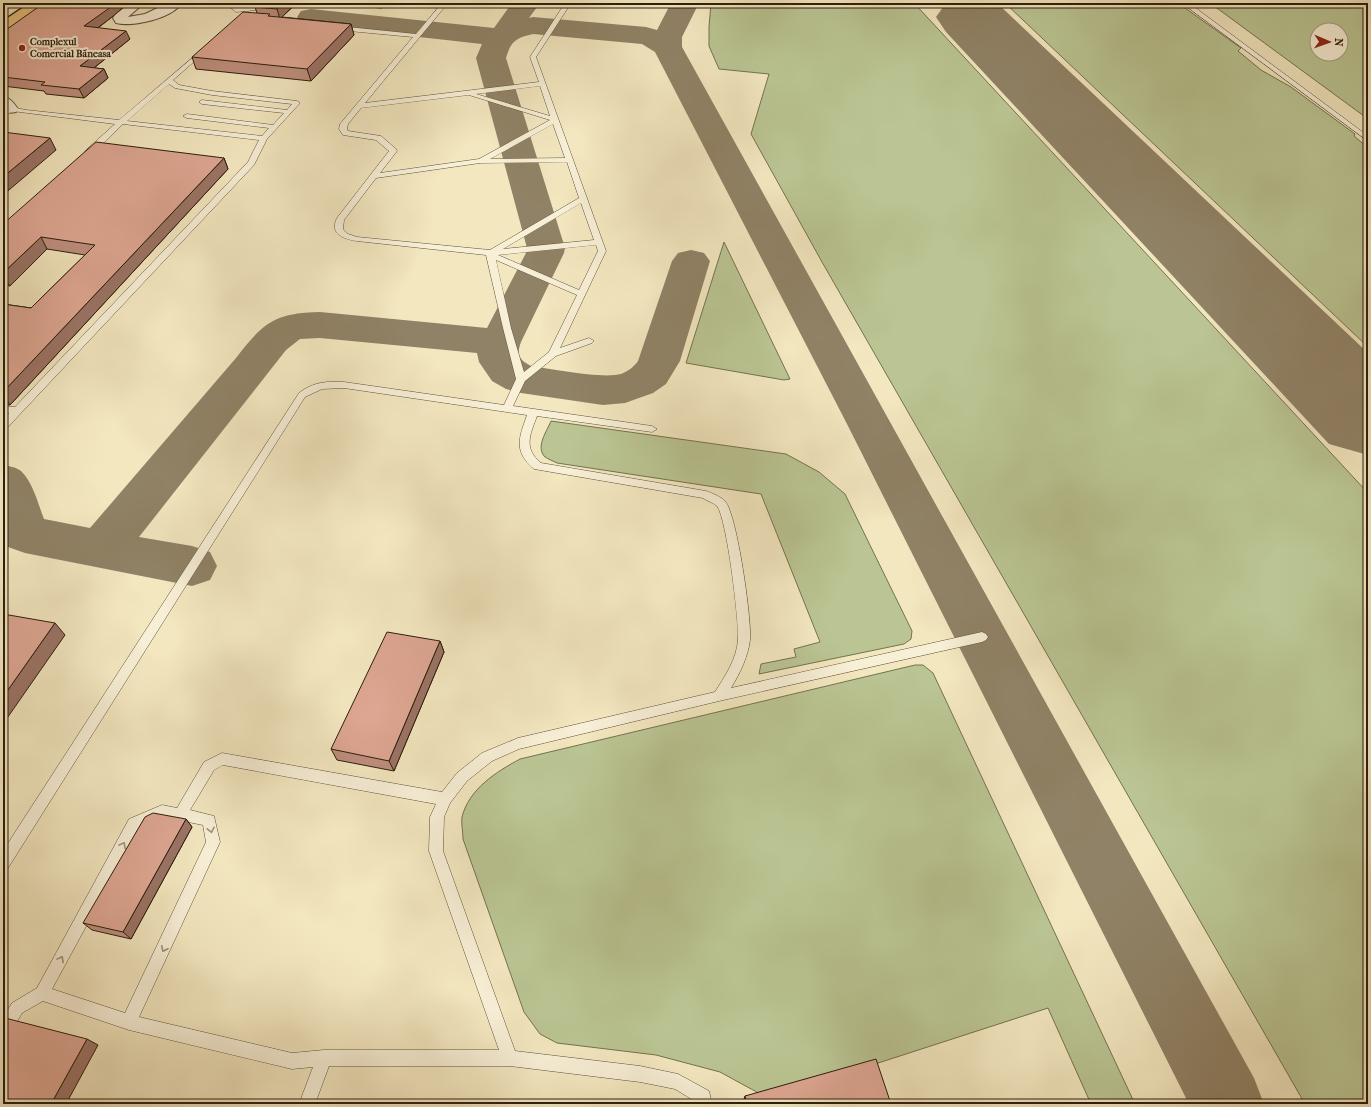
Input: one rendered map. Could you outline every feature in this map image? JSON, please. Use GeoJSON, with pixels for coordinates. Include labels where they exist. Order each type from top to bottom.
{"type":"FeatureCollection","features":[{"type":"Feature","properties":{"kind":"main road"},"geometry":{"type":"LineString","coordinates":[[3,27],[38,3]]}},
{"type":"Feature","properties":{"kind":"street"},"geometry":{"type":"LineString","coordinates":[[138,3],[121,16],[119,18],[120,20],[129,21],[150,16],[162,12],[176,3]]}},
{"type":"Feature","properties":{"kind":"lane"},"geometry":{"type":"LineString","coordinates":[[239,3],[234,8],[236,10],[254,9],[260,3]]}},
{"type":"Feature","properties":{"kind":"lane"},"geometry":{"type":"LineString","coordinates":[[445,3],[344,124],[343,129],[346,133],[378,138],[393,151],[340,220],[338,226],[340,233],[347,237],[357,239],[490,253],[598,242]]}},
{"type":"Feature","properties":{"kind":"lane"},"geometry":{"type":"LineString","coordinates":[[553,354],[602,251],[533,57],[568,3]]}},
{"type":"Feature","properties":{"kind":"lane"},"geometry":{"type":"LineString","coordinates":[[1185,3],[1368,139]]}},
{"type":"Feature","properties":{"kind":"lane"},"geometry":{"type":"LineString","coordinates":[[332,28],[418,36]]}},
{"type":"Feature","properties":{"kind":"lane"},"geometry":{"type":"LineString","coordinates":[[80,159],[210,45]]}},
{"type":"Feature","properties":{"kind":"lane"},"geometry":{"type":"LineString","coordinates":[[3,427],[251,163],[264,138],[297,103],[212,93],[177,87],[170,81]]}},
{"type":"Feature","properties":{"kind":"lane"},"geometry":{"type":"LineString","coordinates":[[359,106],[543,84]]}},
{"type":"Feature","properties":{"kind":"lane"},"geometry":{"type":"LineString","coordinates":[[174,128],[212,93]]}},
{"type":"Feature","properties":{"kind":"lane"},"geometry":{"type":"LineString","coordinates":[[467,93],[556,120]]}},
{"type":"Feature","properties":{"kind":"lane"},"geometry":{"type":"LineString","coordinates":[[202,102],[289,112]]}},
{"type":"Feature","properties":{"kind":"lane"},"geometry":{"type":"LineString","coordinates":[[5,109],[264,138]]}},
{"type":"Feature","properties":{"kind":"lane"},"geometry":{"type":"LineString","coordinates":[[186,116],[275,127]]}},
{"type":"Feature","properties":{"kind":"lane"},"geometry":{"type":"LineString","coordinates":[[480,161],[556,120]]}},
{"type":"Feature","properties":{"kind":"lane"},"geometry":{"type":"LineString","coordinates":[[374,176],[480,161],[570,160]]}},
{"type":"Feature","properties":{"kind":"lane"},"geometry":{"type":"LineString","coordinates":[[490,253],[584,199]]}},
{"type":"Feature","properties":{"kind":"lane"},"geometry":{"type":"LineString","coordinates":[[490,253],[581,294]]}},
{"type":"Feature","properties":{"kind":"lane"},"geometry":{"type":"LineString","coordinates":[[490,253],[507,328],[521,378]]}},
{"type":"Feature","properties":{"kind":"lane"},"geometry":{"type":"LineString","coordinates":[[507,408],[521,378],[553,354],[589,341]]}},
{"type":"Feature","properties":{"kind":"lane"},"geometry":{"type":"LineString","coordinates":[[3,863],[302,395],[309,389],[319,385],[329,384],[652,429]]}},
{"type":"Feature","properties":{"kind":"lane"},"geometry":{"type":"LineString","coordinates":[[3,409],[17,411]]}},
{"type":"Feature","properties":{"kind":"lane"},"geometry":{"type":"LineString","coordinates":[[532,412],[523,446],[529,460],[538,466],[548,469],[706,495],[722,504],[729,525],[743,607],[744,640],[736,669],[719,696]]}},
{"type":"Feature","properties":{"kind":"lane"},"geometry":{"type":"LineString","coordinates":[[510,1058],[436,851],[437,818],[445,799],[462,776],[487,757],[518,744],[719,696],[982,637]]}},
{"type":"Feature","properties":{"kind":"lane"},"geometry":{"type":"LineString","coordinates":[[180,815],[209,766],[222,759],[445,799]]}},
{"type":"Feature","properties":{"kind":"lane"},"geometry":{"type":"LineString","coordinates":[[3,1032],[17,1008],[42,993],[134,824],[162,811],[209,820],[213,842],[130,1022]]}},
{"type":"Feature","properties":{"kind":"lane"},"geometry":{"type":"LineString","coordinates":[[42,993],[130,1022],[292,1061],[324,1058],[510,1058],[640,1074],[678,1082],[703,1097],[704,1104]]}},
{"type":"Feature","properties":{"kind":"lane"},"geometry":{"type":"LineString","coordinates":[[307,1104],[324,1058]]}},
{"type":"Feature","properties":{"kind":"green space"},"geometry":{"type":"Polygon","coordinates":[[[711,3],[914,3],[1368,493],[1368,1104],[1305,1104],[822,262],[751,134],[769,74],[719,69],[709,46],[711,3]]]}},
{"type":"Feature","properties":{"kind":"green space"},"geometry":{"type":"Polygon","coordinates":[[[1005,3],[1178,3],[1241,48],[1238,51],[1261,70],[1291,87],[1355,134],[1354,136],[1368,148],[1368,347],[1005,3]]]}},
{"type":"Feature","properties":{"kind":"green space"},"geometry":{"type":"Polygon","coordinates":[[[1210,3],[1368,3],[1368,119],[1210,3]]]}},
{"type":"Feature","properties":{"kind":"green space"},"geometry":{"type":"Polygon","coordinates":[[[724,242],[790,379],[784,380],[686,363],[724,242]]]}},
{"type":"Feature","properties":{"kind":"green space"},"geometry":{"type":"Polygon","coordinates":[[[551,421],[786,454],[819,472],[845,494],[912,631],[911,639],[904,644],[759,674],[761,664],[796,657],[794,649],[820,642],[761,494],[557,463],[545,457],[541,449],[541,444],[551,421]]]}},
{"type":"Feature","properties":{"kind":"green space"},"geometry":{"type":"Polygon","coordinates":[[[915,665],[923,665],[933,673],[1135,1104],[1091,1104],[1048,1008],[872,1065],[764,1096],[720,1072],[656,1055],[557,1043],[540,1034],[524,1012],[463,839],[462,817],[471,798],[485,782],[520,759],[915,665]]]}},
{"type":"Feature","properties":{"kind":"building"},"geometry":{"type":"Polygon","coordinates":[[[44,3],[115,3],[84,26],[126,31],[80,66],[104,69],[79,89],[41,85],[45,82],[3,77],[3,32],[44,3]]]}},
{"type":"Feature","properties":{"kind":"building"},"geometry":{"type":"Polygon","coordinates":[[[259,3],[283,3],[277,9],[255,7],[259,3]]]}},
{"type":"Feature","properties":{"kind":"building"},"geometry":{"type":"Polygon","coordinates":[[[243,12],[270,14],[268,16],[351,24],[307,69],[192,57],[243,12]]]}},
{"type":"Feature","properties":{"kind":"building"},"geometry":{"type":"Polygon","coordinates":[[[3,132],[50,138],[3,177],[3,132]]]}},
{"type":"Feature","properties":{"kind":"building"},"geometry":{"type":"Polygon","coordinates":[[[96,142],[224,158],[3,392],[3,336],[8,332],[3,331],[3,304],[31,308],[95,245],[41,237],[3,273],[3,224],[96,142]]]}},
{"type":"Feature","properties":{"kind":"building"},"geometry":{"type":"Polygon","coordinates":[[[3,614],[55,623],[3,697],[3,614]]]}},
{"type":"Feature","properties":{"kind":"building"},"geometry":{"type":"Polygon","coordinates":[[[387,632],[440,641],[389,761],[331,749],[387,632]]]}},
{"type":"Feature","properties":{"kind":"building"},"geometry":{"type":"Polygon","coordinates":[[[153,813],[186,819],[123,932],[83,923],[145,817],[153,813]]]}},
{"type":"Feature","properties":{"kind":"building"},"geometry":{"type":"Polygon","coordinates":[[[5,1018],[87,1039],[51,1104],[3,1104],[3,1022],[5,1018]]]}},
{"type":"Feature","properties":{"kind":"building"},"geometry":{"type":"Polygon","coordinates":[[[876,1059],[891,1104],[747,1104],[745,1096],[876,1059]]]}},
{"type":"Feature","properties":{"kind":"taxiway"},"geometry":{"type":"LineString","coordinates":[[502,37],[526,3]]}},
{"type":"Feature","properties":{"kind":"taxiway"},"geometry":{"type":"LineString","coordinates":[[667,47],[668,37],[685,3]]}},
{"type":"Feature","properties":{"kind":"taxiway"},"geometry":{"type":"LineString","coordinates":[[958,3],[971,17]]}},
{"type":"Feature","properties":{"kind":"taxiway"},"geometry":{"type":"LineString","coordinates":[[311,17],[502,37]]}},
{"type":"Feature","properties":{"kind":"taxiway"},"geometry":{"type":"LineString","coordinates":[[533,26],[646,36],[658,40],[667,47]]}},
{"type":"Feature","properties":{"kind":"taxiway"},"geometry":{"type":"LineString","coordinates":[[502,37],[511,31],[528,27]]}},
{"type":"Feature","properties":{"kind":"taxiway"},"geometry":{"type":"LineString","coordinates":[[500,342],[545,253],[546,248],[491,58],[494,48],[502,37]]}},
{"type":"Feature","properties":{"kind":"taxiway"},"geometry":{"type":"LineString","coordinates":[[667,47],[869,424],[1228,1104]]}},
{"type":"Feature","properties":{"kind":"taxiway"},"geometry":{"type":"LineString","coordinates":[[500,342],[497,351],[500,362],[507,371],[521,379],[603,390],[625,388],[638,383],[651,374],[659,361],[691,261]]}},
{"type":"Feature","properties":{"kind":"taxiway"},"geometry":{"type":"LineString","coordinates":[[101,549],[251,368],[265,348],[278,335],[286,330],[306,325],[320,325],[500,342]]}},
{"type":"Feature","properties":{"kind":"taxiway"},"geometry":{"type":"LineString","coordinates":[[3,482],[8,488],[25,534],[101,549]]}},
{"type":"Feature","properties":{"kind":"taxiway"},"geometry":{"type":"LineString","coordinates":[[101,549],[192,566]]}},
{"type":"Feature","properties":{"kind":"runway"},"geometry":{"type":"LineString","coordinates":[[971,17],[1368,417]]}},
{"type":"Feature","properties":{"kind":"tram line"},"geometry":{"type":"LineString","coordinates":[[3,20],[28,3]]}},
{"type":"Feature","properties":{"kind":"place","name":"Complexul Comercial Băneasa"},"geometry":{"type":"Point","coordinates":[22,48]}}]}
